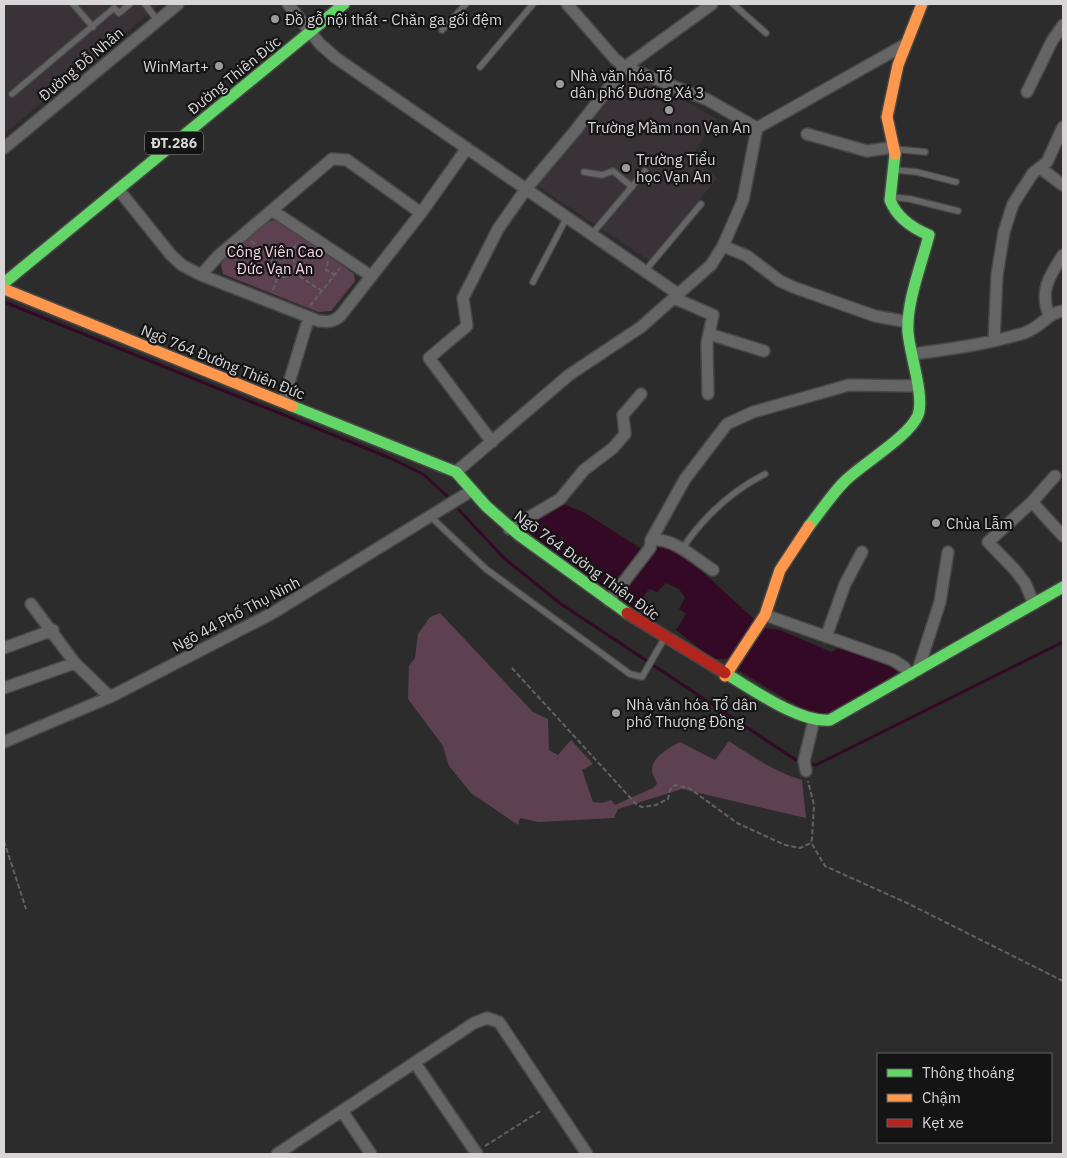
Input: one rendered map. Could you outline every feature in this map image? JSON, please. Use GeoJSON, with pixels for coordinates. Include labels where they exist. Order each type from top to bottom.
{"type":"FeatureCollection","features":[{"type":"Feature","properties":{"kind":"street","name":"Đường Đỗ Nhân"},"geometry":{"type":"LineString","coordinates":[[4,148],[178,4]]}},
{"type":"Feature","properties":{"kind":"street"},"geometry":{"type":"LineString","coordinates":[[288,4],[320,44],[336,58],[645,271],[676,296],[714,315],[707,343],[708,394]]}},
{"type":"Feature","properties":{"kind":"street","name":"Đường Thiên Đức"},"geometry":{"type":"LineString","coordinates":[[4,283],[344,4]]}},
{"type":"Feature","properties":{"kind":"street"},"geometry":{"type":"LineString","coordinates":[[567,4],[615,59],[625,67],[708,100],[757,128]]}},
{"type":"Feature","properties":{"kind":"street"},"geometry":{"type":"LineString","coordinates":[[492,442],[429,358],[467,326],[463,298],[498,229],[526,189],[575,131],[625,67],[712,4]]}},
{"type":"Feature","properties":{"kind":"street"},"geometry":{"type":"LineString","coordinates":[[725,676],[765,615],[780,570],[800,537],[845,481],[904,432],[918,415],[919,404],[908,322],[930,235],[913,229],[892,206],[894,148],[887,117],[898,65],[922,4]]}},
{"type":"Feature","properties":{"kind":"street"},"geometry":{"type":"LineString","coordinates":[[1027,92],[1052,41],[1063,24]]}},
{"type":"Feature","properties":{"kind":"street"},"geometry":{"type":"LineString","coordinates":[[456,472],[569,375],[641,326],[711,265],[723,246],[743,200],[757,128],[906,44]]}},
{"type":"Feature","properties":{"kind":"street"},"geometry":{"type":"LineString","coordinates":[[994,341],[997,275],[1004,232],[1013,204],[1033,173],[1047,162],[1063,127]]}},
{"type":"Feature","properties":{"kind":"street"},"geometry":{"type":"LineString","coordinates":[[807,134],[867,151],[894,148]]}},
{"type":"Feature","properties":{"kind":"street"},"geometry":{"type":"LineString","coordinates":[[118,190],[171,255],[182,265],[202,275],[309,312],[328,322],[335,321],[371,276],[421,213],[467,148]]}},
{"type":"Feature","properties":{"kind":"street"},"geometry":{"type":"LineString","coordinates":[[202,275],[218,256],[273,211],[327,162],[339,158],[356,166],[421,213]]}},
{"type":"Feature","properties":{"kind":"street"},"geometry":{"type":"LineString","coordinates":[[1040,168],[1063,185]]}},
{"type":"Feature","properties":{"kind":"street"},"geometry":{"type":"LineString","coordinates":[[273,211],[371,276]]}},
{"type":"Feature","properties":{"kind":"street"},"geometry":{"type":"LineString","coordinates":[[723,246],[746,256],[780,281],[793,287],[875,316],[908,322]]}},
{"type":"Feature","properties":{"kind":"street"},"geometry":{"type":"LineString","coordinates":[[1049,315],[1044,296],[1047,280],[1063,255]]}},
{"type":"Feature","properties":{"kind":"street","name":"Ngõ 764 Đường Thiên Đức"},"geometry":{"type":"LineString","coordinates":[[4,289],[456,472],[471,491],[509,529],[609,601],[664,639],[725,676],[801,716],[814,720]]}},
{"type":"Feature","properties":{"kind":"street"},"geometry":{"type":"LineString","coordinates":[[913,354],[994,341],[1037,328],[1049,315],[1063,311]]}},
{"type":"Feature","properties":{"kind":"street"},"geometry":{"type":"LineString","coordinates":[[283,402],[309,312]]}},
{"type":"Feature","properties":{"kind":"street"},"geometry":{"type":"LineString","coordinates":[[709,334],[764,352]]}},
{"type":"Feature","properties":{"kind":"street"},"geometry":{"type":"LineString","coordinates":[[609,601],[650,548],[651,540],[684,479],[727,424],[754,412],[849,385],[916,386]]}},
{"type":"Feature","properties":{"kind":"street"},"geometry":{"type":"LineString","coordinates":[[509,529],[560,499],[584,470],[613,448],[625,434],[623,416],[641,394]]}},
{"type":"Feature","properties":{"kind":"street"},"geometry":{"type":"LineString","coordinates":[[1034,604],[1025,583],[1016,570],[988,542],[1032,502],[1054,476]]}},
{"type":"Feature","properties":{"kind":"street","name":"Ngõ 44 Phố Thụ Ninh"},"geometry":{"type":"LineString","coordinates":[[4,742],[110,697],[272,614],[471,491]]}},
{"type":"Feature","properties":{"kind":"street"},"geometry":{"type":"LineString","coordinates":[[1032,502],[1063,536]]}},
{"type":"Feature","properties":{"kind":"street"},"geometry":{"type":"LineString","coordinates":[[651,540],[668,541],[712,570]]}},
{"type":"Feature","properties":{"kind":"street"},"geometry":{"type":"LineString","coordinates":[[826,637],[844,584],[862,552]]}},
{"type":"Feature","properties":{"kind":"street"},"geometry":{"type":"LineString","coordinates":[[914,673],[940,602],[948,552]]}},
{"type":"Feature","properties":{"kind":"street"},"geometry":{"type":"LineString","coordinates":[[806,771],[804,761],[814,720],[830,720],[1063,587]]}},
{"type":"Feature","properties":{"kind":"street"},"geometry":{"type":"LineString","coordinates":[[31,604],[53,630],[75,663],[110,697]]}},
{"type":"Feature","properties":{"kind":"street"},"geometry":{"type":"LineString","coordinates":[[765,615],[893,660],[914,673]]}},
{"type":"Feature","properties":{"kind":"street"},"geometry":{"type":"LineString","coordinates":[[4,648],[53,630]]}},
{"type":"Feature","properties":{"kind":"street"},"geometry":{"type":"LineString","coordinates":[[4,688],[75,663]]}},
{"type":"Feature","properties":{"kind":"street"},"geometry":{"type":"LineString","coordinates":[[278,1154],[474,1023],[487,1018],[496,1019],[586,1154]]}},
{"type":"Feature","properties":{"kind":"street"},"geometry":{"type":"LineString","coordinates":[[415,1063],[480,1151]]}},
{"type":"Feature","properties":{"kind":"street"},"geometry":{"type":"LineString","coordinates":[[342,1111],[371,1154]]}},
{"type":"Feature","properties":{"kind":"lane"},"geometry":{"type":"LineString","coordinates":[[73,4],[93,27]]}},
{"type":"Feature","properties":{"kind":"lane"},"geometry":{"type":"LineString","coordinates":[[145,4],[157,20]]}},
{"type":"Feature","properties":{"kind":"lane"},"geometry":{"type":"LineString","coordinates":[[442,30],[466,4]]}},
{"type":"Feature","properties":{"kind":"lane"},"geometry":{"type":"LineString","coordinates":[[480,67],[533,4]]}},
{"type":"Feature","properties":{"kind":"lane"},"geometry":{"type":"LineString","coordinates":[[733,4],[766,33]]}},
{"type":"Feature","properties":{"kind":"lane"},"geometry":{"type":"LineString","coordinates":[[12,94],[114,8],[119,13],[126,5]]}},
{"type":"Feature","properties":{"kind":"lane"},"geometry":{"type":"LineString","coordinates":[[894,148],[925,152]]}},
{"type":"Feature","properties":{"kind":"lane"},"geometry":{"type":"LineString","coordinates":[[894,170],[917,172],[956,182]]}},
{"type":"Feature","properties":{"kind":"lane"},"geometry":{"type":"LineString","coordinates":[[584,172],[602,175],[613,171],[632,187]]}},
{"type":"Feature","properties":{"kind":"lane"},"geometry":{"type":"LineString","coordinates":[[592,234],[644,171]]}},
{"type":"Feature","properties":{"kind":"lane"},"geometry":{"type":"LineString","coordinates":[[891,197],[910,199],[958,212]]}},
{"type":"Feature","properties":{"kind":"lane"},"geometry":{"type":"LineString","coordinates":[[645,271],[701,204]]}},
{"type":"Feature","properties":{"kind":"lane"},"geometry":{"type":"LineString","coordinates":[[533,282],[567,217]]}},
{"type":"Feature","properties":{"kind":"lane"},"geometry":{"type":"LineString","coordinates":[[682,549],[694,532],[726,498],[765,474]]}},
{"type":"Feature","properties":{"kind":"lane"},"geometry":{"type":"LineString","coordinates":[[431,517],[486,570],[630,674],[642,677],[664,639]]}},
{"type":"Feature","properties":{"kind":"path"},"geometry":{"type":"LineString","coordinates":[[289,255],[302,238]]}},
{"type":"Feature","properties":{"kind":"path"},"geometry":{"type":"LineString","coordinates":[[248,239],[272,258]]}},
{"type":"Feature","properties":{"kind":"path"},"geometry":{"type":"LineString","coordinates":[[279,253],[289,255],[295,262],[293,272],[284,278],[278,276],[272,270],[272,258],[279,253]]}},
{"type":"Feature","properties":{"kind":"path"},"geometry":{"type":"LineString","coordinates":[[333,259],[327,261],[325,268],[329,274],[335,274]]}},
{"type":"Feature","properties":{"kind":"path"},"geometry":{"type":"LineString","coordinates":[[309,312],[322,291],[342,266]]}},
{"type":"Feature","properties":{"kind":"path"},"geometry":{"type":"LineString","coordinates":[[293,272],[322,291]]}},
{"type":"Feature","properties":{"kind":"path"},"geometry":{"type":"LineString","coordinates":[[272,293],[278,276]]}},
{"type":"Feature","properties":{"kind":"path"},"geometry":{"type":"LineString","coordinates":[[512,668],[636,804],[647,807],[665,802],[668,799],[671,788],[675,785],[683,786],[689,788],[737,823],[785,845],[800,848],[811,843]]}},
{"type":"Feature","properties":{"kind":"path"},"geometry":{"type":"LineString","coordinates":[[806,771],[814,806],[811,843],[825,866],[1063,981]]}},
{"type":"Feature","properties":{"kind":"path"},"geometry":{"type":"LineString","coordinates":[[4,841],[26,909]]}},
{"type":"Feature","properties":{"kind":"path"},"geometry":{"type":"LineString","coordinates":[[480,1151],[542,1110]]}},
{"type":"Feature","properties":{"kind":"shaded area"},"geometry":{"type":"Polygon","coordinates":[[[4,4],[160,4],[4,134],[4,4]]]}},
{"type":"Feature","properties":{"kind":"shaded area","name":"Trường Tiểu học Vạn An"},"geometry":{"type":"Polygon","coordinates":[[[625,71],[637,74],[717,119],[691,157],[717,178],[650,261],[534,184],[625,71]]]}},
{"type":"Feature","properties":{"kind":"shaded area"},"geometry":{"type":"Polygon","coordinates":[[[561,503],[585,513],[640,548],[639,554],[614,584],[600,587],[527,531],[530,521],[561,503]]]}},
{"type":"Feature","properties":{"kind":"shaded area"},"geometry":{"type":"Polygon","coordinates":[[[660,545],[683,554],[755,620],[728,659],[713,659],[676,630],[686,614],[679,609],[685,598],[679,589],[666,583],[657,592],[649,589],[634,609],[619,598],[618,595],[650,551],[660,545]]]}},
{"type":"Feature","properties":{"kind":"shaded area"},"geometry":{"type":"Polygon","coordinates":[[[764,628],[780,630],[831,652],[841,647],[891,667],[898,672],[830,715],[809,713],[738,670],[764,628]]]}},
{"type":"Feature","properties":{"kind":"green space","name":"Công Viên Cao Đức Vạn An"},"geometry":{"type":"Polygon","coordinates":[[[273,220],[283,223],[354,274],[355,281],[331,311],[318,312],[223,274],[221,265],[223,258],[262,225],[273,220]]]}},
{"type":"Feature","properties":{"kind":"green space"},"geometry":{"type":"Polygon","coordinates":[[[440,613],[533,712],[548,719],[549,750],[558,755],[571,740],[593,764],[582,770],[593,802],[602,803],[611,800],[615,805],[653,788],[657,784],[652,772],[654,762],[671,747],[680,742],[715,760],[729,741],[773,768],[802,780],[806,818],[682,789],[618,809],[614,818],[538,822],[520,818],[518,825],[471,793],[449,766],[443,746],[408,699],[409,666],[415,658],[418,634],[430,617],[440,613]]]}},
{"type":"Feature","properties":{"kind":"waterway"},"geometry":{"type":"LineString","coordinates":[[7,303],[390,458],[423,474],[447,496]]}},
{"type":"Feature","properties":{"kind":"waterway"},"geometry":{"type":"LineString","coordinates":[[459,510],[504,558],[561,604],[796,760]]}},
{"type":"Feature","properties":{"kind":"waterway"},"geometry":{"type":"LineString","coordinates":[[810,764],[816,765],[1063,642]]}},
{"type":"Feature","properties":{"kind":"traffic: fast"},"geometry":{"type":"LineString","coordinates":[[4,283],[344,4]]}},
{"type":"Feature","properties":{"kind":"traffic: fast"},"geometry":{"type":"LineString","coordinates":[[809,526],[845,481],[906,432],[918,415],[920,407],[920,397],[909,340],[908,321],[912,296],[929,235],[906,222],[890,200],[895,154]]}},
{"type":"Feature","properties":{"kind":"traffic: fast"},"geometry":{"type":"LineString","coordinates":[[292,406],[456,472],[486,506],[519,535],[627,613]]}},
{"type":"Feature","properties":{"kind":"traffic: fast"},"geometry":{"type":"LineString","coordinates":[[725,673],[790,711],[804,716],[830,720],[1063,587]]}},
{"type":"Feature","properties":{"kind":"traffic: slow"},"geometry":{"type":"LineString","coordinates":[[895,154],[887,117],[898,65],[922,4]]}},
{"type":"Feature","properties":{"kind":"traffic: slow"},"geometry":{"type":"LineString","coordinates":[[4,289],[292,406]]}},
{"type":"Feature","properties":{"kind":"traffic: slow"},"geometry":{"type":"LineString","coordinates":[[725,676],[765,615],[780,570],[809,526]]}},
{"type":"Feature","properties":{"kind":"traffic: jam"},"geometry":{"type":"LineString","coordinates":[[627,613],[725,673]]}},
{"type":"Feature","properties":{"kind":"place","name":"Đồ gỗ nội thất - Chăn ga gối đệm"},"geometry":{"type":"Point","coordinates":[275,19]}},
{"type":"Feature","properties":{"kind":"place","name":"WinMart+"},"geometry":{"type":"Point","coordinates":[219,66]}},
{"type":"Feature","properties":{"kind":"place","name":"Nhà văn hóa Tổ dân phố Đương Xá 3"},"geometry":{"type":"Point","coordinates":[560,84]}},
{"type":"Feature","properties":{"kind":"place","name":"Trường Mầm non Vạn An"},"geometry":{"type":"Point","coordinates":[669,110]}},
{"type":"Feature","properties":{"kind":"place","name":"Trường Tiểu học Vạn An"},"geometry":{"type":"Point","coordinates":[626,168]}},
{"type":"Feature","properties":{"kind":"place","name":"Chùa Lẫm"},"geometry":{"type":"Point","coordinates":[936,523]}},
{"type":"Feature","properties":{"kind":"place","name":"Nhà văn hóa Tổ dân phố Thượng Đồng"},"geometry":{"type":"Point","coordinates":[616,713]}}]}
